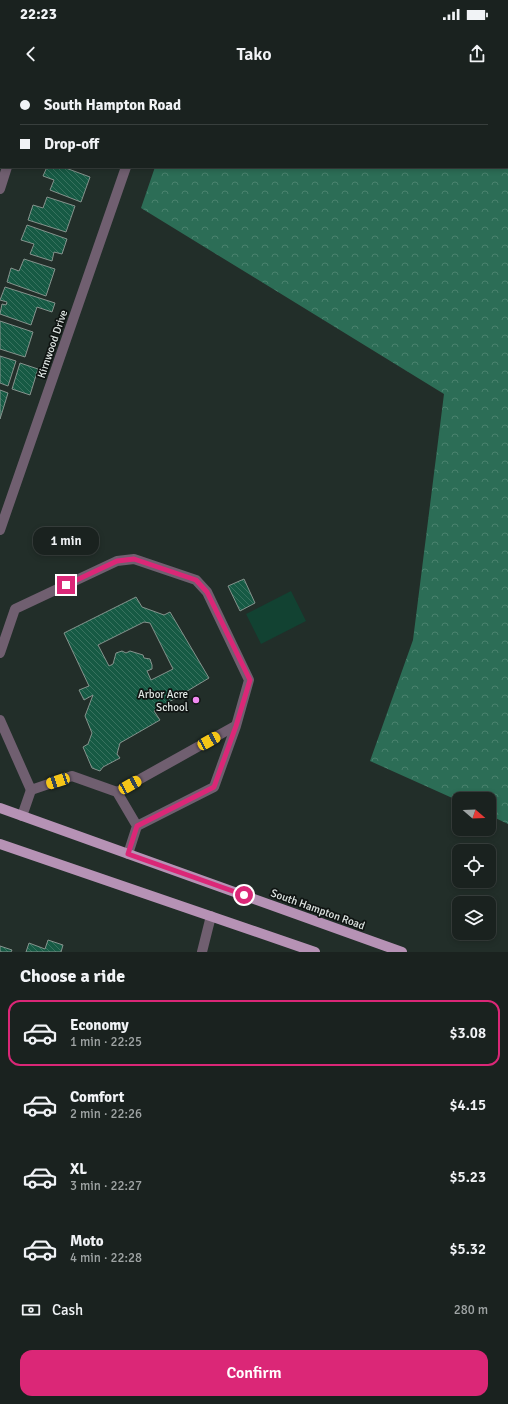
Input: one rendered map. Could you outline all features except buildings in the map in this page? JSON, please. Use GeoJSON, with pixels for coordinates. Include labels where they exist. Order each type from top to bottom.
{"type":"FeatureCollection","features":[{"type":"Feature","properties":{"kind":"main road","name":"South Hampton Road"},"geometry":{"type":"LineString","coordinates":[[0,808],[402,952]]}},
{"type":"Feature","properties":{"kind":"main road"},"geometry":{"type":"LineString","coordinates":[[0,844],[315,952]]}},
{"type":"Feature","properties":{"kind":"street"},"geometry":{"type":"LineString","coordinates":[[0,189],[7,168]]}},
{"type":"Feature","properties":{"kind":"street","name":"Kirnwood Drive"},"geometry":{"type":"LineString","coordinates":[[0,530],[126,168]]}},
{"type":"Feature","properties":{"kind":"street"},"geometry":{"type":"LineString","coordinates":[[0,653],[15,609],[117,561],[134,559],[196,580],[207,592],[250,680],[236,726],[214,787],[137,826],[128,854]]}},
{"type":"Feature","properties":{"kind":"street"},"geometry":{"type":"LineString","coordinates":[[0,720],[31,790],[22,816]]}},
{"type":"Feature","properties":{"kind":"street"},"geometry":{"type":"LineString","coordinates":[[117,792],[236,726]]}},
{"type":"Feature","properties":{"kind":"street"},"geometry":{"type":"LineString","coordinates":[[31,790],[72,776],[117,792],[137,826]]}},
{"type":"Feature","properties":{"kind":"street"},"geometry":{"type":"LineString","coordinates":[[202,952],[210,916]]}},
{"type":"Feature","properties":{"kind":"green space"},"geometry":{"type":"Polygon","coordinates":[[[155,168],[508,168],[508,824],[496,818],[496,792],[452,792],[452,798],[370,761],[413,640],[444,394],[141,208],[155,168]]]}},
{"type":"Feature","properties":{"kind":"green space"},"geometry":{"type":"Polygon","coordinates":[[[291,591],[306,621],[261,644],[246,614],[291,591]]]}},
{"type":"Feature","properties":{"kind":"place","name":"Arbor Acre School"},"geometry":{"type":"Point","coordinates":[196,700]}},
{"type":"Feature","properties":{"kind":"route"},"geometry":{"type":"LineString","coordinates":[[66,585],[117,561],[134,559],[196,580],[207,592],[250,680],[236,726],[214,787],[137,826],[128,854],[244,895]]}}]}
